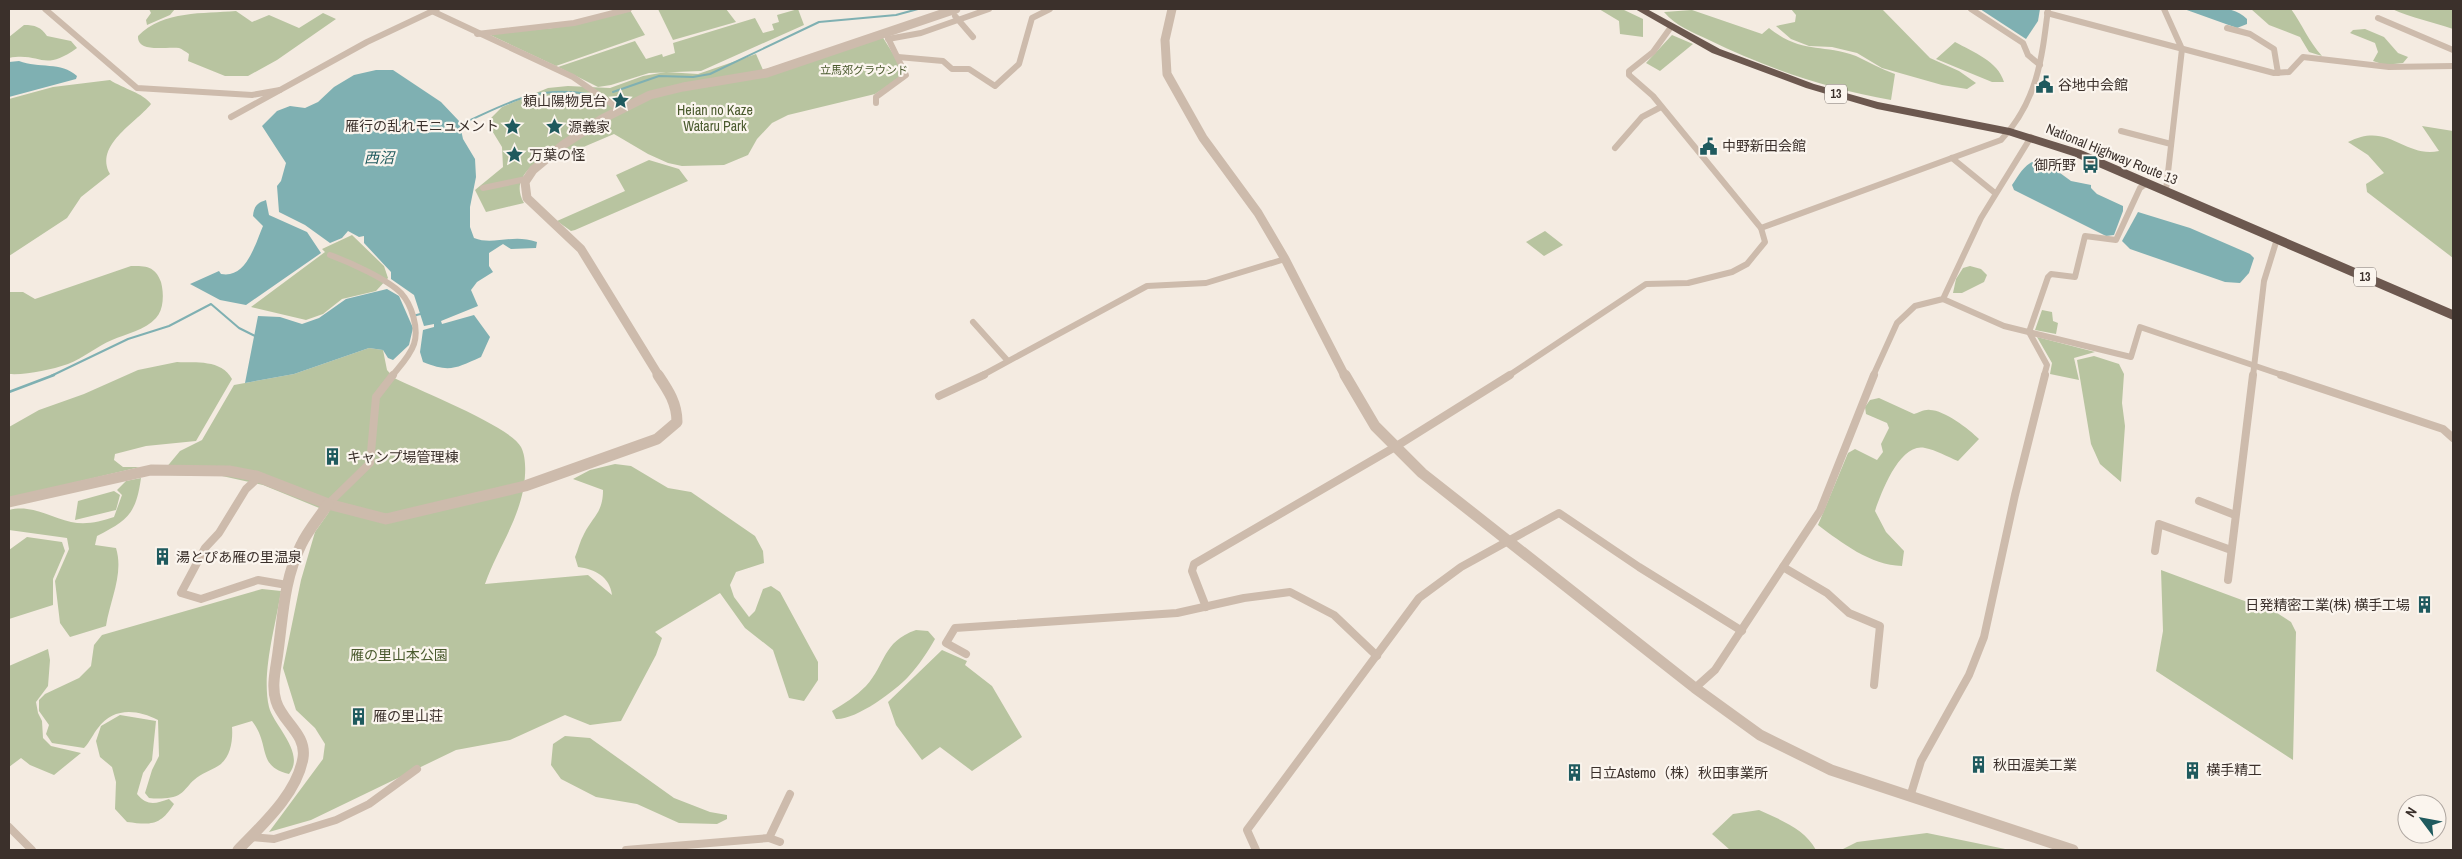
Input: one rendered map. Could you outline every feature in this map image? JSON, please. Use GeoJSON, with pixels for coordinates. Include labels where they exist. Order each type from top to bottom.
{"type":"FeatureCollection","features":[{"type":"Feature","properties":{"kind":"highway","name":"National Highway Route 13"},"geometry":{"type":"LineString","coordinates":[[1640,9],[1671,27],[1740,61],[1810,86],[1884,107],[2031,137],[2077,153],[2453,315]]}},
{"type":"Feature","properties":{"kind":"street"},"geometry":{"type":"LineString","coordinates":[[45,9],[129,83],[138,88],[252,95],[280,90]]}},
{"type":"Feature","properties":{"kind":"street"},"geometry":{"type":"LineString","coordinates":[[477,34],[574,23],[629,9]]}},
{"type":"Feature","properties":{"kind":"street"},"geometry":{"type":"LineString","coordinates":[[886,36],[921,34],[989,9]]}},
{"type":"Feature","properties":{"kind":"street"},"geometry":{"type":"LineString","coordinates":[[898,57],[943,61],[952,68],[969,69],[985,82],[995,86],[1014,72],[1023,60],[1032,18],[1050,9]]}},
{"type":"Feature","properties":{"kind":"street"},"geometry":{"type":"LineString","coordinates":[[1172,9],[1165,40],[1167,74],[1203,138],[1258,213],[1375,426],[1422,473],[1695,688],[1760,735],[1795,754],[1831,770],[2073,850]]}},
{"type":"Feature","properties":{"kind":"street"},"geometry":{"type":"LineString","coordinates":[[1971,9],[2023,42],[2028,55],[2040,65]]}},
{"type":"Feature","properties":{"kind":"street"},"geometry":{"type":"LineString","coordinates":[[2164,9],[2171,29],[2178,35],[2182,49],[2166,190]]}},
{"type":"Feature","properties":{"kind":"street"},"geometry":{"type":"LineString","coordinates":[[231,117],[367,42],[434,10],[477,34],[573,77],[619,109]]}},
{"type":"Feature","properties":{"kind":"street"},"geometry":{"type":"LineString","coordinates":[[9,502],[151,470],[229,471],[259,477],[328,504],[386,519],[506,491],[585,466],[657,439],[677,422],[677,410],[673,399],[581,249],[527,198],[524,190],[526,179],[543,161],[619,109],[649,95],[758,75],[886,36],[953,10],[973,37]]}},
{"type":"Feature","properties":{"kind":"street"},"geometry":{"type":"LineString","coordinates":[[1761,228],[2001,140],[2010,132],[2029,102],[2037,84],[2048,11],[2182,49],[2278,73],[2286,74],[2293,71],[2303,58],[2389,67],[2453,66]]}},
{"type":"Feature","properties":{"kind":"street"},"geometry":{"type":"LineString","coordinates":[[2378,18],[2453,50]]}},
{"type":"Feature","properties":{"kind":"street"},"geometry":{"type":"LineString","coordinates":[[1206,607],[1192,571],[1194,564],[1395,447],[1527,364],[1646,284],[1688,283],[1732,272],[1747,264],[1764,245],[1765,239],[1761,228],[1661,106],[1629,72],[1653,52],[1671,27]]}},
{"type":"Feature","properties":{"kind":"street"},"geometry":{"type":"LineString","coordinates":[[2227,28],[2250,34],[2274,49],[2278,73]]}},
{"type":"Feature","properties":{"kind":"street"},"geometry":{"type":"LineString","coordinates":[[876,103],[876,97],[906,75],[886,36]]}},
{"type":"Feature","properties":{"kind":"street"},"geometry":{"type":"LineString","coordinates":[[1615,148],[1642,117],[1661,106]]}},
{"type":"Feature","properties":{"kind":"street"},"geometry":{"type":"LineString","coordinates":[[2121,131],[2171,144]]}},
{"type":"Feature","properties":{"kind":"street"},"geometry":{"type":"LineString","coordinates":[[1943,299],[1958,262],[1995,193],[2031,137]]}},
{"type":"Feature","properties":{"kind":"street"},"geometry":{"type":"LineString","coordinates":[[1952,158],[1995,193]]}},
{"type":"Feature","properties":{"kind":"street"},"geometry":{"type":"LineString","coordinates":[[483,188],[526,179]]}},
{"type":"Feature","properties":{"kind":"street"},"geometry":{"type":"LineString","coordinates":[[1910,797],[1913,778],[1943,717],[1978,657],[1988,622],[2015,497],[2047,365],[2029,332],[2048,276],[2051,274],[2075,277],[2085,236],[2116,240],[2140,188],[2147,183]]}},
{"type":"Feature","properties":{"kind":"street"},"geometry":{"type":"LineString","coordinates":[[2228,580],[2264,281],[2277,239]]}},
{"type":"Feature","properties":{"kind":"street"},"geometry":{"type":"LineString","coordinates":[[238,850],[293,784],[304,756],[303,744],[297,729],[282,715],[275,698],[276,668],[287,585],[300,544],[328,504],[370,463],[376,397],[411,351],[415,342],[416,326],[408,303],[401,293],[353,263],[330,255]]}},
{"type":"Feature","properties":{"kind":"street"},"geometry":{"type":"LineString","coordinates":[[939,396],[1147,286],[1206,284],[1284,259]]}},
{"type":"Feature","properties":{"kind":"street"},"geometry":{"type":"LineString","coordinates":[[1695,688],[1715,670],[1820,511],[1880,358],[1897,323],[1915,306],[1943,299],[2004,326],[2130,357],[2140,327],[2442,430],[2453,438]]}},
{"type":"Feature","properties":{"kind":"street"},"geometry":{"type":"LineString","coordinates":[[973,322],[1007,360]]}},
{"type":"Feature","properties":{"kind":"street"},"geometry":{"type":"LineString","coordinates":[[259,477],[246,489],[219,534],[205,548],[181,593],[201,599],[258,580],[287,585]]}},
{"type":"Feature","properties":{"kind":"street"},"geometry":{"type":"LineString","coordinates":[[2199,501],[2235,515]]}},
{"type":"Feature","properties":{"kind":"street"},"geometry":{"type":"LineString","coordinates":[[1256,850],[1247,830],[1284,777],[1419,598],[1461,567],[1559,513],[1639,567],[1742,631]]}},
{"type":"Feature","properties":{"kind":"street"},"geometry":{"type":"LineString","coordinates":[[2155,551],[2159,524],[2231,550]]}},
{"type":"Feature","properties":{"kind":"street"},"geometry":{"type":"LineString","coordinates":[[1784,567],[1827,593],[1849,613],[1880,626],[1874,684]]}},
{"type":"Feature","properties":{"kind":"street"},"geometry":{"type":"LineString","coordinates":[[966,654],[946,643],[955,628],[1177,613],[1244,598],[1290,592],[1334,615],[1377,656]]}},
{"type":"Feature","properties":{"kind":"street"},"geometry":{"type":"LineString","coordinates":[[250,837],[274,839],[336,820],[369,804],[417,769]]}},
{"type":"Feature","properties":{"kind":"street"},"geometry":{"type":"LineString","coordinates":[[769,838],[790,794]]}},
{"type":"Feature","properties":{"kind":"street"},"geometry":{"type":"LineString","coordinates":[[9,827],[32,850]]}},
{"type":"Feature","properties":{"kind":"street"},"geometry":{"type":"LineString","coordinates":[[626,850],[769,838],[780,842]]}},
{"type":"Feature","properties":{"kind":"green space"},"geometry":{"type":"Polygon","coordinates":[[[149,9],[175,9],[170,15],[147,25],[146,20],[151,13],[149,9]]]}},
{"type":"Feature","properties":{"kind":"green space"},"geometry":{"type":"Polygon","coordinates":[[[658,9],[726,9],[736,22],[673,40],[658,9]]]}},
{"type":"Feature","properties":{"kind":"green space"},"geometry":{"type":"Polygon","coordinates":[[[798,9],[804,25],[701,71],[649,73],[611,85],[598,87],[558,67],[635,41],[646,59],[662,54],[663,57],[675,53],[673,43],[755,18],[763,33],[774,30],[772,24],[779,22],[777,15],[798,9]]]}},
{"type":"Feature","properties":{"kind":"green space"},"geometry":{"type":"Polygon","coordinates":[[[1599,9],[1622,9],[1643,19],[1643,37],[1620,34],[1619,21],[1599,9]]]}},
{"type":"Feature","properties":{"kind":"green space"},"geometry":{"type":"Polygon","coordinates":[[[1791,9],[1882,9],[1930,58],[1959,71],[1976,83],[1967,89],[1942,85],[1882,68],[1857,53],[1832,47],[1809,46],[1791,39],[1776,26],[1795,22],[1796,15],[1791,9]]]}},
{"type":"Feature","properties":{"kind":"green space"},"geometry":{"type":"Polygon","coordinates":[[[2251,9],[2291,9],[2322,56],[2309,52],[2300,37],[2269,25],[2251,9]]]}},
{"type":"Feature","properties":{"kind":"green space"},"geometry":{"type":"Polygon","coordinates":[[[2392,9],[2453,9],[2453,29],[2407,15],[2392,9]]]}},
{"type":"Feature","properties":{"kind":"green space"},"geometry":{"type":"Polygon","coordinates":[[[630,10],[645,35],[556,66],[488,34],[553,28],[630,10]]]}},
{"type":"Feature","properties":{"kind":"green space"},"geometry":{"type":"Polygon","coordinates":[[[1692,10],[1762,34],[1769,28],[1792,42],[1856,56],[1895,74],[1891,100],[1821,84],[1753,60],[1690,31],[1679,25],[1664,12],[1692,10]]]}},
{"type":"Feature","properties":{"kind":"green space"},"geometry":{"type":"Polygon","coordinates":[[[236,11],[252,22],[269,15],[299,28],[323,13],[336,19],[277,60],[248,76],[225,76],[188,61],[189,54],[180,48],[147,47],[139,42],[138,36],[148,28],[172,17],[197,13],[236,11]]]}},
{"type":"Feature","properties":{"kind":"green space"},"geometry":{"type":"Polygon","coordinates":[[[24,25],[37,27],[47,36],[71,41],[77,48],[49,61],[29,57],[9,58],[9,37],[24,25]]]}},
{"type":"Feature","properties":{"kind":"green space"},"geometry":{"type":"Polygon","coordinates":[[[2365,29],[2384,37],[2398,53],[2408,57],[2403,63],[2385,65],[2373,61],[2378,52],[2375,43],[2350,33],[2353,30],[2365,29]]]}},
{"type":"Feature","properties":{"kind":"green space","name":"Heian no Kaze Wataru Park"},"geometry":{"type":"Polygon","coordinates":[[[880,33],[904,71],[903,76],[875,94],[788,115],[772,123],[757,139],[748,155],[724,165],[682,166],[668,163],[648,154],[614,134],[560,157],[551,152],[537,162],[522,179],[520,194],[524,203],[486,212],[475,190],[503,167],[502,147],[491,129],[491,118],[502,107],[548,88],[568,86],[610,88],[643,76],[666,72],[698,74],[756,54],[763,70],[880,33]]]}},
{"type":"Feature","properties":{"kind":"green space"},"geometry":{"type":"Polygon","coordinates":[[[1672,35],[1693,44],[1660,71],[1646,63],[1672,35]]]}},
{"type":"Feature","properties":{"kind":"green space"},"geometry":{"type":"Polygon","coordinates":[[[1955,42],[1991,63],[2004,82],[1992,82],[1936,59],[1955,42]]]}},
{"type":"Feature","properties":{"kind":"green space"},"geometry":{"type":"Polygon","coordinates":[[[110,80],[138,94],[151,104],[112,144],[107,154],[110,174],[81,197],[67,218],[9,256],[9,99],[53,87],[110,80]]]}},
{"type":"Feature","properties":{"kind":"green space"},"geometry":{"type":"Polygon","coordinates":[[[2422,126],[2453,131],[2453,258],[2367,192],[2366,184],[2384,173],[2368,155],[2348,142],[2362,137],[2385,137],[2415,150],[2426,152],[2439,151],[2422,126]]]}},
{"type":"Feature","properties":{"kind":"green space"},"geometry":{"type":"Polygon","coordinates":[[[649,160],[679,169],[688,181],[575,230],[571,231],[557,221],[625,191],[616,175],[649,160]]]}},
{"type":"Feature","properties":{"kind":"green space"},"geometry":{"type":"Polygon","coordinates":[[[1545,231],[1563,245],[1544,256],[1526,242],[1545,231]]]}},
{"type":"Feature","properties":{"kind":"green space"},"geometry":{"type":"Polygon","coordinates":[[[352,235],[384,266],[388,278],[376,291],[342,299],[323,314],[306,320],[251,307],[325,252],[322,249],[352,235]]]}},
{"type":"Feature","properties":{"kind":"green space"},"geometry":{"type":"Polygon","coordinates":[[[131,266],[141,266],[153,270],[161,282],[163,296],[161,311],[152,322],[141,329],[106,343],[68,364],[39,372],[9,374],[9,292],[23,292],[35,299],[131,266]]]}},
{"type":"Feature","properties":{"kind":"green space"},"geometry":{"type":"Polygon","coordinates":[[[1970,266],[1981,269],[1987,275],[1984,282],[1962,293],[1953,293],[1956,279],[1963,268],[1970,266]]]}},
{"type":"Feature","properties":{"kind":"green space"},"geometry":{"type":"Polygon","coordinates":[[[2042,310],[2052,312],[2053,321],[2058,323],[2056,334],[2035,330],[2042,310]]]}},
{"type":"Feature","properties":{"kind":"green space"},"geometry":{"type":"Polygon","coordinates":[[[2037,337],[2095,352],[2074,358],[2079,380],[2050,374],[2052,363],[2037,337]]]}},
{"type":"Feature","properties":{"kind":"green space","name":"雁の里山本公園"},"geometry":{"type":"Polygon","coordinates":[[[369,348],[383,350],[387,370],[394,378],[482,419],[513,438],[521,447],[525,459],[525,480],[518,510],[485,584],[588,575],[612,595],[605,579],[596,572],[578,567],[575,557],[587,528],[597,514],[603,498],[603,490],[573,479],[590,470],[615,464],[631,466],[668,488],[691,492],[755,536],[763,551],[764,563],[736,572],[730,585],[734,597],[749,617],[755,611],[763,589],[771,586],[780,592],[818,662],[818,680],[804,701],[789,698],[773,650],[745,628],[720,593],[655,632],[662,638],[656,655],[621,721],[590,725],[565,715],[510,740],[456,750],[311,820],[269,832],[323,759],[325,744],[315,728],[296,710],[283,668],[301,580],[315,532],[329,512],[263,485],[222,476],[160,475],[180,451],[202,440],[234,385],[294,374],[369,348]]]}},
{"type":"Feature","properties":{"kind":"green space"},"geometry":{"type":"Polygon","coordinates":[[[2094,356],[2119,364],[2124,374],[2122,403],[2125,426],[2121,482],[2100,464],[2091,444],[2077,360],[2094,356]]]}},
{"type":"Feature","properties":{"kind":"green space"},"geometry":{"type":"Polygon","coordinates":[[[177,362],[215,365],[232,379],[196,441],[146,446],[115,454],[114,460],[123,467],[140,467],[9,498],[9,427],[39,410],[84,394],[138,370],[177,362]]]}},
{"type":"Feature","properties":{"kind":"green space"},"geometry":{"type":"Polygon","coordinates":[[[1879,398],[1914,414],[1928,410],[1942,413],[1963,425],[1979,439],[1958,461],[1929,449],[1916,448],[1907,453],[1893,471],[1875,511],[1886,532],[1904,551],[1902,566],[1879,562],[1857,552],[1818,525],[1848,453],[1855,449],[1877,460],[1883,452],[1881,444],[1889,428],[1887,423],[1866,414],[1865,407],[1870,400],[1879,398]]]}},
{"type":"Feature","properties":{"kind":"green space"},"geometry":{"type":"Polygon","coordinates":[[[141,478],[136,500],[129,514],[116,525],[97,536],[95,545],[116,548],[118,558],[117,577],[106,626],[70,637],[60,623],[55,581],[69,549],[67,538],[9,530],[9,510],[33,510],[77,523],[103,520],[114,517],[122,495],[117,490],[126,481],[141,478]]]}},
{"type":"Feature","properties":{"kind":"green space"},"geometry":{"type":"Polygon","coordinates":[[[114,491],[120,495],[116,510],[75,520],[78,501],[114,491]]]}},
{"type":"Feature","properties":{"kind":"green space"},"geometry":{"type":"Polygon","coordinates":[[[27,537],[62,542],[65,551],[53,579],[53,605],[9,619],[9,550],[27,537]]]}},
{"type":"Feature","properties":{"kind":"green space"},"geometry":{"type":"Polygon","coordinates":[[[2161,570],[2277,613],[2291,622],[2296,632],[2293,760],[2156,671],[2163,631],[2161,570]]]}},
{"type":"Feature","properties":{"kind":"green space"},"geometry":{"type":"Polygon","coordinates":[[[262,589],[281,591],[270,649],[267,694],[272,714],[287,740],[294,757],[293,766],[289,774],[272,766],[265,754],[258,730],[252,721],[232,727],[230,748],[222,763],[197,778],[180,794],[165,798],[149,798],[145,793],[152,770],[159,756],[158,720],[150,716],[126,712],[111,716],[96,730],[84,748],[52,743],[46,734],[49,725],[39,711],[39,700],[45,694],[79,678],[91,666],[94,645],[102,635],[262,589]]]}},
{"type":"Feature","properties":{"kind":"green space"},"geometry":{"type":"Polygon","coordinates":[[[916,630],[928,631],[935,639],[923,659],[908,677],[875,704],[854,715],[836,719],[832,711],[850,700],[866,686],[891,647],[905,635],[916,630]]]}},
{"type":"Feature","properties":{"kind":"green space"},"geometry":{"type":"Polygon","coordinates":[[[48,649],[50,660],[48,686],[36,702],[42,721],[43,738],[51,746],[81,753],[54,775],[30,765],[21,758],[9,767],[9,666],[48,649]]]}},
{"type":"Feature","properties":{"kind":"green space"},"geometry":{"type":"Polygon","coordinates":[[[942,650],[967,661],[965,665],[992,686],[1022,737],[972,771],[940,747],[922,760],[896,725],[888,702],[942,650]]]}},
{"type":"Feature","properties":{"kind":"green space"},"geometry":{"type":"Polygon","coordinates":[[[120,715],[156,721],[152,760],[143,773],[137,794],[144,801],[155,803],[169,799],[174,804],[164,817],[154,822],[142,824],[127,822],[115,809],[116,782],[112,767],[100,757],[96,741],[101,726],[120,715]]]}},
{"type":"Feature","properties":{"kind":"green space"},"geometry":{"type":"Polygon","coordinates":[[[565,736],[590,738],[674,798],[710,812],[727,815],[727,819],[717,824],[679,823],[637,804],[596,797],[561,779],[551,765],[553,744],[565,736]]]}},
{"type":"Feature","properties":{"kind":"green space"},"geometry":{"type":"Polygon","coordinates":[[[1759,810],[1799,831],[1806,836],[1816,850],[1730,850],[1712,834],[1733,814],[1759,810]]]}},
{"type":"Feature","properties":{"kind":"green space"},"geometry":{"type":"Polygon","coordinates":[[[1927,833],[2010,850],[1841,850],[1857,842],[1927,833]]]}},
{"type":"Feature","properties":{"kind":"water"},"geometry":{"type":"Polygon","coordinates":[[[1980,9],[2040,9],[2038,21],[2026,39],[1980,9]]]}},
{"type":"Feature","properties":{"kind":"water"},"geometry":{"type":"Polygon","coordinates":[[[2184,9],[2226,9],[2241,14],[2247,19],[2247,24],[2237,28],[2184,9]]]}},
{"type":"Feature","properties":{"kind":"water"},"geometry":{"type":"Polygon","coordinates":[[[19,61],[34,65],[64,68],[77,76],[76,79],[9,97],[9,62],[19,61]]]}},
{"type":"Feature","properties":{"kind":"water","name":"西沼"},"geometry":{"type":"Polygon","coordinates":[[[376,70],[393,70],[441,102],[459,121],[463,139],[475,159],[476,177],[470,207],[470,227],[474,238],[489,241],[519,239],[537,242],[536,248],[511,249],[503,244],[489,253],[489,266],[493,272],[477,282],[471,290],[478,306],[441,321],[442,324],[474,315],[490,337],[481,357],[453,368],[440,367],[423,362],[420,352],[423,330],[434,327],[434,324],[424,326],[414,295],[391,279],[391,272],[364,243],[364,236],[359,237],[348,231],[342,238],[330,243],[305,225],[279,212],[277,186],[281,181],[286,163],[262,126],[277,111],[290,106],[305,108],[318,102],[334,87],[354,75],[376,70]]]}},
{"type":"Feature","properties":{"kind":"water"},"geometry":{"type":"Polygon","coordinates":[[[2037,160],[2049,165],[2071,181],[2091,185],[2091,188],[2097,194],[2123,206],[2114,235],[2106,236],[2014,190],[2012,185],[2023,170],[2037,160]]]}},
{"type":"Feature","properties":{"kind":"water"},"geometry":{"type":"Polygon","coordinates":[[[266,200],[269,215],[307,232],[321,253],[246,305],[220,300],[190,284],[219,271],[221,274],[230,274],[243,266],[253,251],[263,226],[253,216],[255,207],[266,200]]]}},
{"type":"Feature","properties":{"kind":"water"},"geometry":{"type":"Polygon","coordinates":[[[2138,212],[2190,228],[2250,254],[2254,258],[2249,273],[2240,283],[2225,282],[2130,249],[2122,241],[2138,212]]]}},
{"type":"Feature","properties":{"kind":"water"},"geometry":{"type":"Polygon","coordinates":[[[387,289],[399,296],[413,328],[409,345],[393,360],[388,358],[383,350],[369,348],[294,374],[245,383],[258,316],[280,317],[302,324],[319,318],[346,299],[387,289]]]}},
{"type":"Feature","properties":{"kind":"waterway"},"geometry":{"type":"LineString","coordinates":[[613,92],[659,76],[693,77],[710,74],[819,22],[896,15],[918,9]]}},
{"type":"Feature","properties":{"kind":"waterway"},"geometry":{"type":"LineString","coordinates":[[457,126],[505,104],[535,95],[551,92],[588,94]]}},
{"type":"Feature","properties":{"kind":"waterway"},"geometry":{"type":"LineString","coordinates":[[51,376],[128,339],[169,326],[211,304],[239,328],[255,336]]}},
{"type":"Feature","properties":{"kind":"waterway"},"geometry":{"type":"LineString","coordinates":[[413,316],[424,313]]}},
{"type":"Feature","properties":{"kind":"waterway"},"geometry":{"type":"LineString","coordinates":[[9,392],[54,375]]}},
{"type":"Feature","properties":{"kind":"place","name":"谷地中会館"},"geometry":{"type":"Point","coordinates":[2044,85]}},
{"type":"Feature","properties":{"kind":"place","name":"頼山陽物見台"},"geometry":{"type":"Point","coordinates":[621,101]}},
{"type":"Feature","properties":{"kind":"place","name":"雁行の乱れモニュメント"},"geometry":{"type":"Point","coordinates":[513,126]}},
{"type":"Feature","properties":{"kind":"place","name":"源義家"},"geometry":{"type":"Point","coordinates":[554,127]}},
{"type":"Feature","properties":{"kind":"place","name":"中野新田会館"},"geometry":{"type":"Point","coordinates":[1708,146]}},
{"type":"Feature","properties":{"kind":"place","name":"万葉の怪"},"geometry":{"type":"Point","coordinates":[515,155]}},
{"type":"Feature","properties":{"kind":"place","name":"御所野"},"geometry":{"type":"Point","coordinates":[2090,165]}},
{"type":"Feature","properties":{"kind":"place","name":"キャンプ場管理棟"},"geometry":{"type":"Point","coordinates":[333,457]}},
{"type":"Feature","properties":{"kind":"place","name":"湯とぴあ雁の里温泉"},"geometry":{"type":"Point","coordinates":[162,557]}},
{"type":"Feature","properties":{"kind":"place","name":"日発精密工業(株) 横手工場"},"geometry":{"type":"Point","coordinates":[2424,605]}},
{"type":"Feature","properties":{"kind":"place","name":"雁の里山荘"},"geometry":{"type":"Point","coordinates":[359,716]}},
{"type":"Feature","properties":{"kind":"place","name":"秋田渥美工業"},"geometry":{"type":"Point","coordinates":[1979,765]}},
{"type":"Feature","properties":{"kind":"place","name":"横手精工"},"geometry":{"type":"Point","coordinates":[2192,770]}},
{"type":"Feature","properties":{"kind":"place","name":"日立Astemo（株）秋田事業所"},"geometry":{"type":"Point","coordinates":[1575,773]}},
{"type":"Feature","properties":{"kind":"park label","name":"立馬郊グラウンド"},"geometry":{"type":"Point","coordinates":[864,70]}}]}
